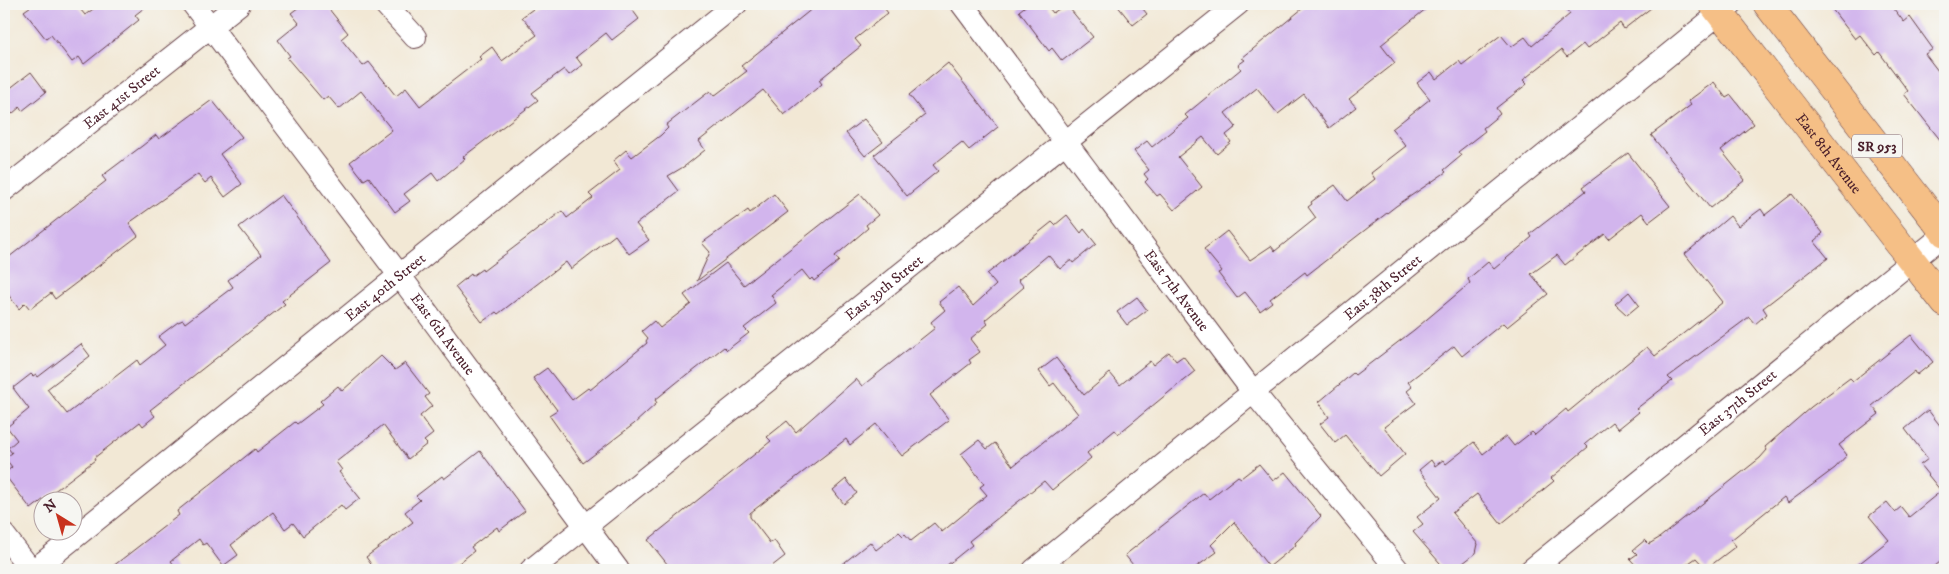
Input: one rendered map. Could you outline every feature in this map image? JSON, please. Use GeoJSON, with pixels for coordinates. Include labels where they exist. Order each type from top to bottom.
{"type":"FeatureCollection","features":[{"type":"Feature","properties":{"kind":"main road","name":"SR 953"},"geometry":{"type":"LineString","coordinates":[[1767,4],[1945,233]]}},
{"type":"Feature","properties":{"kind":"main road","name":"East 8th Avenue"},"geometry":{"type":"LineString","coordinates":[[1721,7],[1945,303]]}},
{"type":"Feature","properties":{"kind":"street","name":"East 6th Avenue"},"geometry":{"type":"LineString","coordinates":[[193,4],[400,276],[618,570]]}},
{"type":"Feature","properties":{"kind":"street","name":"East 41st Street"},"geometry":{"type":"LineString","coordinates":[[4,190],[239,4]]}},
{"type":"Feature","properties":{"kind":"street"},"geometry":{"type":"LineString","coordinates":[[385,4],[415,37]]}},
{"type":"Feature","properties":{"kind":"street","name":"East 40th Street"},"geometry":{"type":"LineString","coordinates":[[33,570],[736,4]]}},
{"type":"Feature","properties":{"kind":"street","name":"East 7th Avenue"},"geometry":{"type":"LineString","coordinates":[[962,4],[1067,141],[1254,393],[1398,570]]}},
{"type":"Feature","properties":{"kind":"street","name":"East 39th Street"},"geometry":{"type":"LineString","coordinates":[[531,570],[1238,4]]}},
{"type":"Feature","properties":{"kind":"street","name":"East 38th Street"},"geometry":{"type":"LineString","coordinates":[[1034,570],[1254,393],[1721,7]]}},
{"type":"Feature","properties":{"kind":"street","name":"East 37th Street"},"geometry":{"type":"LineString","coordinates":[[1532,570],[1945,233]]}},
{"type":"Feature","properties":{"kind":"street"},"geometry":{"type":"LineString","coordinates":[[4,535],[33,570]]}},
{"type":"Feature","properties":{"kind":"building"},"geometry":{"type":"Polygon","coordinates":[[[34,4],[76,4],[85,15],[100,4],[149,4],[135,15],[139,20],[84,64],[79,57],[72,62],[51,35],[46,39],[24,11],[34,4]]]}},
{"type":"Feature","properties":{"kind":"building"},"geometry":{"type":"Polygon","coordinates":[[[303,4],[325,4],[348,33],[341,39],[363,66],[369,62],[396,96],[406,88],[420,106],[481,59],[479,57],[492,47],[502,61],[537,35],[522,17],[540,4],[628,4],[639,19],[612,40],[606,33],[576,57],[582,65],[569,75],[564,69],[532,93],[538,100],[463,157],[465,159],[438,181],[432,173],[404,194],[410,201],[395,212],[369,177],[364,180],[350,162],[392,130],[361,91],[339,109],[328,96],[323,100],[287,58],[290,56],[278,40],[299,23],[291,13],[303,4]]]}},
{"type":"Feature","properties":{"kind":"building"},"geometry":{"type":"Polygon","coordinates":[[[818,4],[881,4],[888,13],[855,39],[861,46],[819,80],[822,84],[784,115],[763,90],[699,141],[705,150],[685,166],[668,176],[679,191],[636,224],[649,240],[629,254],[615,235],[571,269],[566,262],[498,314],[496,312],[482,322],[455,287],[471,274],[472,276],[482,269],[483,271],[562,211],[567,218],[593,198],[589,194],[620,170],[613,161],[626,150],[632,157],[661,135],[668,128],[666,125],[710,91],[714,96],[747,71],[741,66],[818,4]]]}},
{"type":"Feature","properties":{"kind":"building"},"geometry":{"type":"Polygon","coordinates":[[[1028,4],[1046,4],[1053,13],[1066,4],[1093,37],[1062,61],[1052,48],[1049,51],[1019,11],[1028,4]]]}},
{"type":"Feature","properties":{"kind":"building"},"geometry":{"type":"Polygon","coordinates":[[[1116,4],[1139,4],[1147,14],[1133,25],[1116,4]]]}},
{"type":"Feature","properties":{"kind":"building"},"geometry":{"type":"Polygon","coordinates":[[[1308,4],[1432,4],[1381,45],[1395,63],[1349,99],[1356,107],[1329,128],[1304,94],[1278,114],[1257,88],[1225,113],[1236,127],[1226,135],[1231,142],[1217,154],[1203,137],[1178,157],[1202,187],[1174,210],[1160,194],[1157,196],[1145,182],[1148,179],[1144,174],[1149,170],[1134,151],[1147,141],[1152,147],[1188,118],[1185,115],[1241,69],[1238,65],[1245,60],[1242,58],[1308,4]]]}},
{"type":"Feature","properties":{"kind":"building"},"geometry":{"type":"Polygon","coordinates":[[[1562,4],[1656,4],[1624,29],[1620,23],[1587,49],[1583,44],[1567,57],[1561,50],[1523,80],[1527,84],[1496,108],[1500,114],[1483,128],[1485,131],[1458,152],[1461,156],[1444,170],[1446,172],[1396,206],[1307,275],[1305,272],[1270,299],[1272,302],[1260,311],[1245,292],[1237,298],[1218,273],[1222,271],[1204,249],[1227,231],[1250,260],[1271,246],[1275,251],[1316,218],[1308,207],[1312,204],[1311,202],[1335,185],[1347,201],[1375,179],[1371,173],[1406,146],[1392,129],[1430,99],[1417,83],[1431,72],[1436,79],[1459,61],[1462,65],[1501,35],[1511,47],[1525,37],[1532,46],[1570,14],[1562,4]]]}},
{"type":"Feature","properties":{"kind":"building"},"geometry":{"type":"Polygon","coordinates":[[[1828,4],[1890,4],[1904,22],[1910,17],[1933,49],[1925,54],[1945,80],[1945,146],[1904,94],[1908,91],[1879,52],[1876,55],[1860,35],[1855,39],[1828,4]]]}},
{"type":"Feature","properties":{"kind":"building"},"geometry":{"type":"Polygon","coordinates":[[[948,63],[998,127],[969,150],[962,142],[933,165],[938,171],[907,196],[874,155],[925,115],[909,95],[948,63]]]}},
{"type":"Feature","properties":{"kind":"building"},"geometry":{"type":"Polygon","coordinates":[[[31,72],[46,92],[22,111],[20,107],[12,114],[4,103],[4,93],[31,72]]]}},
{"type":"Feature","properties":{"kind":"building"},"geometry":{"type":"Polygon","coordinates":[[[1714,82],[1726,98],[1731,95],[1754,124],[1721,150],[1745,180],[1710,208],[1651,135],[1691,105],[1688,101],[1714,82]]]}},
{"type":"Feature","properties":{"kind":"building"},"geometry":{"type":"Polygon","coordinates":[[[212,100],[242,137],[220,154],[242,184],[225,197],[211,178],[205,183],[198,174],[129,223],[138,236],[55,299],[51,293],[30,309],[25,303],[19,309],[4,289],[4,261],[106,181],[102,176],[156,135],[159,139],[212,100]]]}},
{"type":"Feature","properties":{"kind":"building"},"geometry":{"type":"Polygon","coordinates":[[[864,119],[883,142],[865,156],[846,133],[864,119]]]}},
{"type":"Feature","properties":{"kind":"building"},"geometry":{"type":"Polygon","coordinates":[[[1628,153],[1670,206],[1649,222],[1642,213],[1609,239],[1605,234],[1565,265],[1557,255],[1531,274],[1548,294],[1507,327],[1503,323],[1462,356],[1454,346],[1408,382],[1412,387],[1407,391],[1416,403],[1384,427],[1405,454],[1379,476],[1345,435],[1335,443],[1320,424],[1329,417],[1319,402],[1353,373],[1355,375],[1414,330],[1470,283],[1468,279],[1488,262],[1494,269],[1532,237],[1530,234],[1586,191],[1583,187],[1628,153]]]}},
{"type":"Feature","properties":{"kind":"building"},"geometry":{"type":"Polygon","coordinates":[[[774,194],[788,212],[697,281],[710,252],[702,243],[748,210],[750,213],[774,194]]]}},
{"type":"Feature","properties":{"kind":"building"},"geometry":{"type":"Polygon","coordinates":[[[860,194],[878,215],[866,225],[868,228],[835,256],[839,261],[814,281],[812,278],[810,280],[802,270],[771,295],[776,303],[744,328],[749,333],[727,350],[724,347],[686,375],[655,400],[657,403],[634,424],[583,463],[549,415],[557,410],[533,378],[547,368],[572,400],[588,388],[590,390],[647,343],[648,338],[642,331],[654,321],[660,328],[691,304],[684,295],[726,263],[744,285],[860,194]]]}},
{"type":"Feature","properties":{"kind":"building"},"geometry":{"type":"Polygon","coordinates":[[[1792,194],[1823,233],[1814,241],[1828,258],[1763,308],[1767,314],[1755,324],[1749,317],[1668,377],[1672,381],[1636,409],[1639,412],[1618,429],[1612,422],[1585,444],[1588,447],[1551,478],[1554,481],[1501,524],[1477,494],[1452,513],[1478,544],[1476,553],[1454,570],[1446,570],[1413,532],[1423,524],[1417,517],[1441,498],[1419,470],[1431,460],[1435,466],[1443,460],[1446,464],[1474,442],[1483,454],[1506,436],[1514,446],[1532,432],[1535,435],[1566,409],[1568,412],[1647,347],[1655,356],[1723,302],[1685,254],[1730,216],[1738,226],[1761,209],[1765,215],[1792,194]]]}},
{"type":"Feature","properties":{"kind":"building"},"geometry":{"type":"Polygon","coordinates":[[[281,195],[331,263],[282,301],[285,304],[150,410],[155,416],[143,426],[140,422],[53,492],[32,492],[31,509],[4,474],[12,467],[5,458],[12,453],[8,448],[17,440],[7,427],[29,409],[13,388],[31,374],[33,376],[36,374],[38,377],[81,344],[90,356],[47,389],[67,414],[137,360],[140,365],[165,345],[158,337],[178,322],[183,320],[185,323],[233,287],[228,280],[261,255],[239,227],[281,195]]]}},
{"type":"Feature","properties":{"kind":"building"},"geometry":{"type":"Polygon","coordinates":[[[1067,215],[1081,233],[1084,229],[1096,244],[1073,263],[1071,260],[1060,269],[1048,255],[1018,280],[1024,287],[985,320],[988,324],[970,339],[980,352],[969,360],[971,363],[930,395],[949,420],[902,456],[876,424],[850,445],[846,439],[750,513],[750,517],[770,543],[774,540],[785,556],[767,570],[672,570],[648,540],[771,441],[767,437],[787,421],[796,432],[856,379],[862,386],[935,328],[931,322],[945,310],[939,302],[958,287],[973,306],[996,285],[987,274],[1052,222],[1055,225],[1067,215]]]}},
{"type":"Feature","properties":{"kind":"building"},"geometry":{"type":"Polygon","coordinates":[[[1629,292],[1639,305],[1627,315],[1615,304],[1629,292]]]}},
{"type":"Feature","properties":{"kind":"building"},"geometry":{"type":"Polygon","coordinates":[[[1137,297],[1147,310],[1127,325],[1117,312],[1137,297]]]}},
{"type":"Feature","properties":{"kind":"building"},"geometry":{"type":"Polygon","coordinates":[[[1911,335],[1933,362],[1917,375],[1915,371],[1872,406],[1879,414],[1839,445],[1847,455],[1835,468],[1788,503],[1784,497],[1731,540],[1736,546],[1706,569],[1696,558],[1679,570],[1640,570],[1630,559],[1637,554],[1633,550],[1645,540],[1649,544],[1659,538],[1760,458],[1767,450],[1765,447],[1811,407],[1850,378],[1853,381],[1911,335]]]}},
{"type":"Feature","properties":{"kind":"building"},"geometry":{"type":"Polygon","coordinates":[[[1169,352],[1176,361],[1183,356],[1195,371],[1118,434],[1115,430],[1087,453],[1091,458],[1052,490],[1044,481],[969,541],[972,545],[941,570],[835,570],[870,542],[876,550],[899,532],[903,536],[905,534],[911,541],[934,523],[942,532],[987,495],[980,487],[984,484],[961,454],[979,440],[987,449],[995,443],[1013,466],[1078,414],[1054,383],[1050,386],[1039,371],[1056,358],[1084,395],[1110,373],[1120,385],[1150,361],[1153,365],[1169,352]]]}},
{"type":"Feature","properties":{"kind":"building"},"geometry":{"type":"Polygon","coordinates":[[[381,356],[395,370],[405,363],[429,394],[425,397],[432,406],[420,416],[433,434],[424,441],[427,444],[408,459],[383,425],[336,462],[342,470],[339,472],[360,498],[345,510],[341,505],[303,536],[293,523],[285,529],[273,512],[231,545],[238,555],[223,566],[206,543],[203,545],[199,539],[171,561],[178,570],[108,570],[179,515],[177,511],[255,449],[257,452],[295,422],[297,424],[323,404],[320,401],[338,386],[342,391],[381,356]]]}},
{"type":"Feature","properties":{"kind":"building"},"geometry":{"type":"Polygon","coordinates":[[[1928,410],[1945,432],[1945,558],[1930,570],[1851,570],[1889,540],[1869,516],[1887,502],[1895,512],[1901,507],[1909,517],[1941,491],[1920,465],[1928,459],[1905,429],[1928,410]]]}},
{"type":"Feature","properties":{"kind":"building"},"geometry":{"type":"Polygon","coordinates":[[[480,451],[525,511],[499,531],[497,527],[471,547],[474,551],[450,570],[375,570],[366,557],[413,522],[405,512],[420,500],[416,496],[442,476],[444,479],[480,451]]]}},
{"type":"Feature","properties":{"kind":"building"},"geometry":{"type":"Polygon","coordinates":[[[1259,464],[1273,481],[1285,472],[1321,516],[1295,543],[1296,545],[1269,567],[1234,522],[1211,545],[1217,552],[1192,570],[1137,570],[1125,555],[1204,493],[1209,499],[1238,476],[1241,478],[1259,464]]]}},
{"type":"Feature","properties":{"kind":"building"},"geometry":{"type":"Polygon","coordinates":[[[846,479],[857,493],[844,504],[833,490],[846,479]]]}}]}
